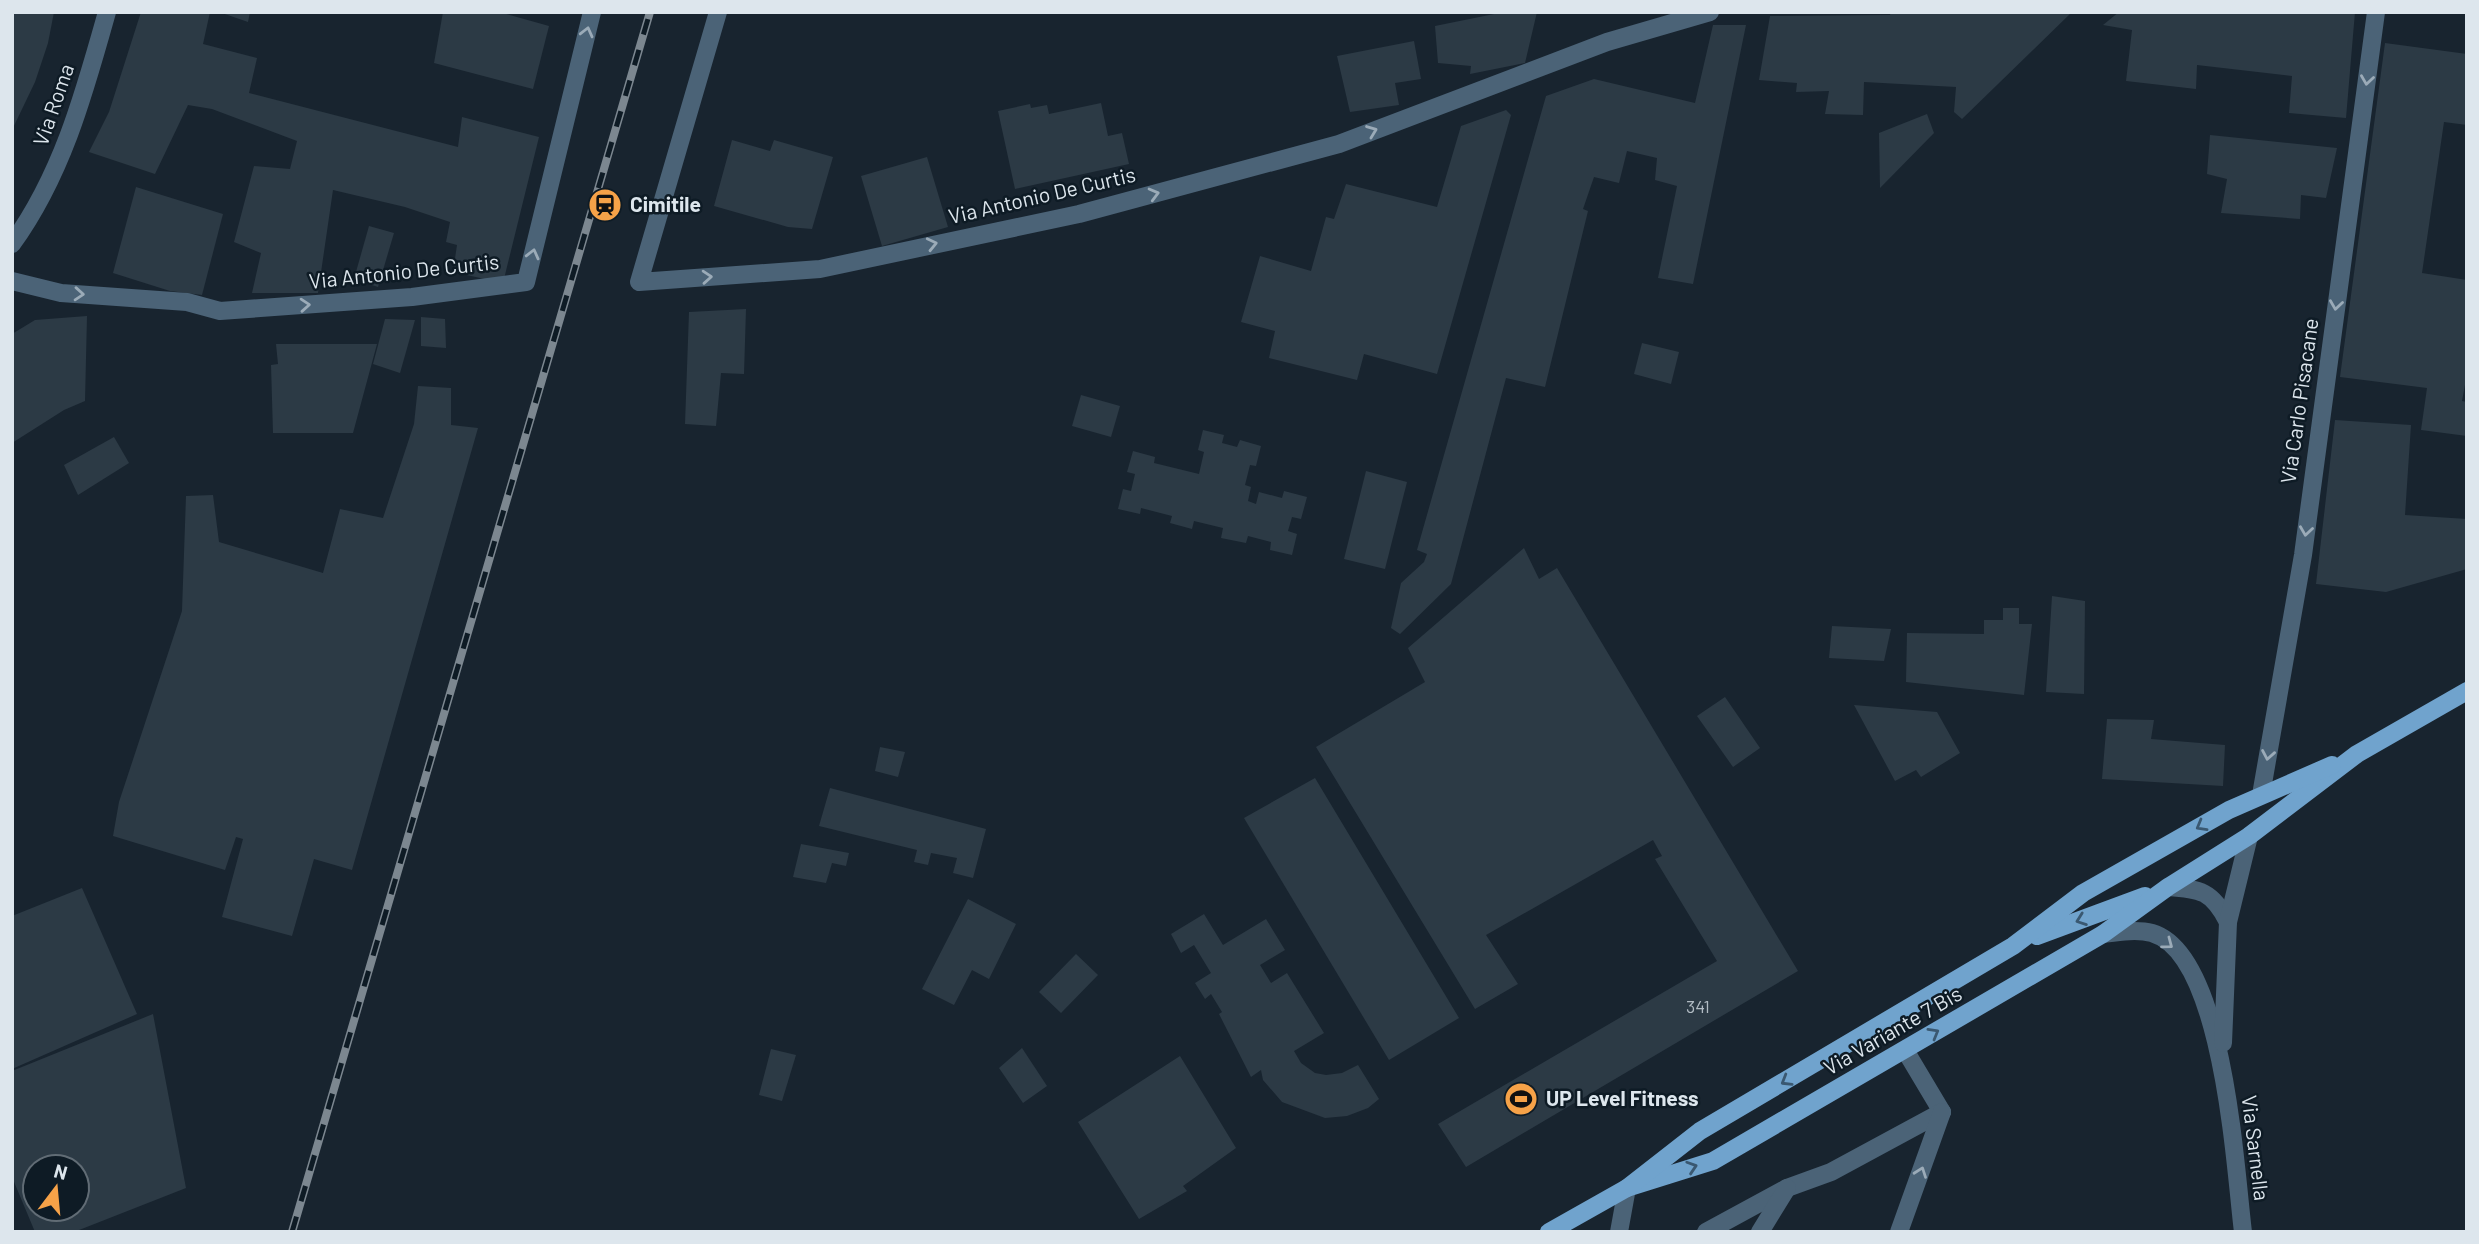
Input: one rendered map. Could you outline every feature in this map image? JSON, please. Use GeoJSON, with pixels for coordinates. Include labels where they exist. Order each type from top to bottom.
{"type":"FeatureCollection","features":[{"type":"Feature","properties":{"kind":"main road","name":"Via Variante 7 Bis"},"geometry":{"type":"LineString","coordinates":[[1549,1232],[1628,1188],[1700,1131],[2013,946],[2084,893],[2229,810],[2357,754],[2467,691]]}},
{"type":"Feature","properties":{"kind":"main road","name":"Via Variante 7 Bis"},"geometry":{"type":"LineString","coordinates":[[1628,1188],[1713,1161],[2104,934],[2168,887],[2249,836],[2357,754]]}},
{"type":"Feature","properties":{"kind":"main road","name":"Via Variante 7 Bis"},"geometry":{"type":"LineString","coordinates":[[2013,946],[2168,887]]}},
{"type":"Feature","properties":{"kind":"street","name":"Via Roma"},"geometry":{"type":"LineString","coordinates":[[12,244],[36,211],[76,122],[107,12]]}},
{"type":"Feature","properties":{"kind":"street","name":"Via Antonio De Curtis"},"geometry":{"type":"LineString","coordinates":[[12,281],[61,293],[187,302],[220,312],[412,297],[526,282],[592,12]]}},
{"type":"Feature","properties":{"kind":"street","name":"Via Antonio De Curtis"},"geometry":{"type":"LineString","coordinates":[[718,12],[639,282],[820,269],[1079,214],[1339,144],[1607,42],[1710,12]]}},
{"type":"Feature","properties":{"kind":"street","name":"Via Carlo Pisacane"},"geometry":{"type":"LineString","coordinates":[[2261,795],[2303,555],[2376,12]]}},
{"type":"Feature","properties":{"kind":"street"},"geometry":{"type":"LineString","coordinates":[[2223,1071],[2228,922],[2249,836]]}},
{"type":"Feature","properties":{"kind":"street"},"geometry":{"type":"LineString","coordinates":[[2168,887],[2199,889],[2218,902],[2228,922]]}},
{"type":"Feature","properties":{"kind":"street"},"geometry":{"type":"LineString","coordinates":[[2104,934],[2152,933],[2184,957],[2209,1009],[2223,1071]]}},
{"type":"Feature","properties":{"kind":"street"},"geometry":{"type":"LineString","coordinates":[[1905,1050],[1942,1112]]}},
{"type":"Feature","properties":{"kind":"street","name":"Via Sarnella"},"geometry":{"type":"LineString","coordinates":[[2223,1071],[2243,1232]]}},
{"type":"Feature","properties":{"kind":"street"},"geometry":{"type":"LineString","coordinates":[[1706,1232],[1787,1188],[1831,1172],[1942,1112]]}},
{"type":"Feature","properties":{"kind":"street"},"geometry":{"type":"LineString","coordinates":[[1899,1232],[1942,1112]]}},
{"type":"Feature","properties":{"kind":"street"},"geometry":{"type":"LineString","coordinates":[[1619,1232],[1628,1188]]}},
{"type":"Feature","properties":{"kind":"street"},"geometry":{"type":"LineString","coordinates":[[1760,1232],[1787,1188]]}},
{"type":"Feature","properties":{"kind":"building"},"geometry":{"type":"Polygon","coordinates":[[[12,12],[54,12],[48,43],[35,82],[12,130],[12,12]]]}},
{"type":"Feature","properties":{"kind":"building"},"geometry":{"type":"Polygon","coordinates":[[[141,12],[210,12],[203,44],[257,58],[249,93],[458,147],[462,117],[539,137],[503,283],[453,272],[457,245],[446,242],[450,222],[405,207],[333,190],[318,293],[252,293],[261,253],[234,242],[254,166],[290,169],[297,141],[212,109],[188,105],[155,174],[89,152],[109,112],[141,12]]]}},
{"type":"Feature","properties":{"kind":"building"},"geometry":{"type":"Polygon","coordinates":[[[219,12],[250,12],[248,22],[219,12]]]}},
{"type":"Feature","properties":{"kind":"building"},"geometry":{"type":"Polygon","coordinates":[[[443,12],[499,12],[549,26],[533,89],[434,63],[443,12]]]}},
{"type":"Feature","properties":{"kind":"building"},"geometry":{"type":"Polygon","coordinates":[[[1504,12],[1537,12],[1525,63],[1470,74],[1471,66],[1438,63],[1435,26],[1504,12]]]}},
{"type":"Feature","properties":{"kind":"building"},"geometry":{"type":"Polygon","coordinates":[[[1891,12],[2072,12],[1962,119],[1954,112],[1956,87],[1864,82],[1863,115],[1825,114],[1829,91],[1796,92],[1797,83],[1759,80],[1770,16],[1890,15],[1891,12]]]}},
{"type":"Feature","properties":{"kind":"building"},"geometry":{"type":"Polygon","coordinates":[[[2119,12],[2355,12],[2346,118],[2289,113],[2292,76],[2197,65],[2196,89],[2126,81],[2132,30],[2103,25],[2119,12]]]}},
{"type":"Feature","properties":{"kind":"building"},"geometry":{"type":"Polygon","coordinates":[[[1713,25],[1746,25],[1693,284],[1658,278],[1677,186],[1655,180],[1657,158],[1627,151],[1619,183],[1594,177],[1583,209],[1588,211],[1545,387],[1506,378],[1451,584],[1400,634],[1391,628],[1401,583],[1424,562],[1427,554],[1417,550],[1546,96],[1594,79],[1695,103],[1713,25]]]}},
{"type":"Feature","properties":{"kind":"building"},"geometry":{"type":"Polygon","coordinates":[[[1414,41],[1421,79],[1395,83],[1399,105],[1350,112],[1337,56],[1414,41]]]}},
{"type":"Feature","properties":{"kind":"building"},"geometry":{"type":"Polygon","coordinates":[[[2385,43],[2467,54],[2467,125],[2444,122],[2422,273],[2467,280],[2467,374],[2462,401],[2467,402],[2467,436],[2421,430],[2427,388],[2340,377],[2385,43]]]}},
{"type":"Feature","properties":{"kind":"building"},"geometry":{"type":"Polygon","coordinates":[[[1101,103],[1108,136],[1122,133],[1129,164],[1015,189],[998,111],[1030,104],[1031,108],[1047,105],[1049,114],[1101,103]]]}},
{"type":"Feature","properties":{"kind":"building"},"geometry":{"type":"Polygon","coordinates":[[[1506,110],[1511,115],[1437,374],[1364,354],[1357,380],[1269,358],[1275,331],[1241,322],[1260,256],[1311,271],[1326,217],[1334,219],[1346,184],[1437,207],[1461,126],[1506,110]]]}},
{"type":"Feature","properties":{"kind":"building"},"geometry":{"type":"Polygon","coordinates":[[[1927,114],[1934,133],[1880,188],[1879,133],[1927,114]]]}},
{"type":"Feature","properties":{"kind":"building"},"geometry":{"type":"Polygon","coordinates":[[[2210,135],[2337,148],[2326,198],[2301,195],[2300,219],[2221,213],[2227,179],[2207,174],[2210,135]]]}},
{"type":"Feature","properties":{"kind":"building"},"geometry":{"type":"Polygon","coordinates":[[[732,140],[770,151],[774,140],[833,157],[812,229],[788,227],[714,206],[732,140]]]}},
{"type":"Feature","properties":{"kind":"building"},"geometry":{"type":"Polygon","coordinates":[[[927,157],[948,227],[882,246],[861,176],[927,157]]]}},
{"type":"Feature","properties":{"kind":"building"},"geometry":{"type":"Polygon","coordinates":[[[136,187],[223,214],[202,295],[170,291],[113,273],[136,187]]]}},
{"type":"Feature","properties":{"kind":"building"},"geometry":{"type":"Polygon","coordinates":[[[369,226],[394,233],[378,287],[354,279],[369,226]]]}},
{"type":"Feature","properties":{"kind":"building"},"geometry":{"type":"Polygon","coordinates":[[[746,309],[744,374],[721,373],[716,426],[685,424],[689,312],[746,309]]]}},
{"type":"Feature","properties":{"kind":"building"},"geometry":{"type":"Polygon","coordinates":[[[87,316],[85,401],[64,410],[12,443],[12,334],[35,320],[87,316]]]}},
{"type":"Feature","properties":{"kind":"building"},"geometry":{"type":"Polygon","coordinates":[[[421,317],[445,319],[446,348],[421,346],[421,317]]]}},
{"type":"Feature","properties":{"kind":"building"},"geometry":{"type":"Polygon","coordinates":[[[385,319],[415,320],[400,373],[373,364],[385,319]]]}},
{"type":"Feature","properties":{"kind":"building"},"geometry":{"type":"Polygon","coordinates":[[[1642,343],[1679,352],[1671,384],[1634,374],[1642,343]]]}},
{"type":"Feature","properties":{"kind":"building"},"geometry":{"type":"Polygon","coordinates":[[[276,344],[377,344],[353,433],[273,433],[271,365],[278,364],[276,344]]]}},
{"type":"Feature","properties":{"kind":"building"},"geometry":{"type":"Polygon","coordinates":[[[418,386],[451,388],[451,425],[478,428],[352,870],[314,859],[292,936],[222,917],[243,839],[236,837],[225,870],[113,836],[119,802],[182,611],[186,496],[213,495],[219,542],[323,573],[340,509],[383,518],[414,424],[418,386]]]}},
{"type":"Feature","properties":{"kind":"building"},"geometry":{"type":"Polygon","coordinates":[[[1081,395],[1120,406],[1111,437],[1072,426],[1081,395]]]}},
{"type":"Feature","properties":{"kind":"building"},"geometry":{"type":"Polygon","coordinates":[[[2335,420],[2411,425],[2405,515],[2467,519],[2467,569],[2386,592],[2316,584],[2335,420]]]}},
{"type":"Feature","properties":{"kind":"building"},"geometry":{"type":"Polygon","coordinates":[[[1203,430],[1224,435],[1222,443],[1237,447],[1240,440],[1261,446],[1256,466],[1250,465],[1245,485],[1251,487],[1248,501],[1256,504],[1259,492],[1282,498],[1284,491],[1307,497],[1301,519],[1292,517],[1288,531],[1297,534],[1292,555],[1270,550],[1271,542],[1248,536],[1246,543],[1221,538],[1223,528],[1194,521],[1192,529],[1170,523],[1172,516],[1141,508],[1140,514],[1118,509],[1123,489],[1131,491],[1135,474],[1127,472],[1133,451],[1155,457],[1154,463],[1199,474],[1204,452],[1198,450],[1203,430]]]}},
{"type":"Feature","properties":{"kind":"building"},"geometry":{"type":"Polygon","coordinates":[[[114,437],[129,463],[78,495],[64,465],[114,437]]]}},
{"type":"Feature","properties":{"kind":"building"},"geometry":{"type":"Polygon","coordinates":[[[1366,471],[1407,482],[1385,569],[1344,559],[1366,471]]]}},
{"type":"Feature","properties":{"kind":"building"},"geometry":{"type":"Polygon","coordinates":[[[1524,548],[1539,579],[1557,568],[1798,971],[1466,1167],[1438,1124],[1717,961],[1655,859],[1662,856],[1653,840],[1486,935],[1518,984],[1475,1009],[1316,747],[1425,682],[1408,648],[1524,548]]]}},
{"type":"Feature","properties":{"kind":"building"},"geometry":{"type":"Polygon","coordinates":[[[2052,596],[2085,601],[2084,694],[2046,692],[2052,596]]]}},
{"type":"Feature","properties":{"kind":"building"},"geometry":{"type":"Polygon","coordinates":[[[2003,608],[2019,608],[2019,624],[2032,624],[2024,695],[1906,682],[1907,633],[1984,634],[1984,620],[2003,620],[2003,608]]]}},
{"type":"Feature","properties":{"kind":"building"},"geometry":{"type":"Polygon","coordinates":[[[1832,626],[1891,629],[1884,661],[1829,658],[1832,626]]]}},
{"type":"Feature","properties":{"kind":"building"},"geometry":{"type":"Polygon","coordinates":[[[1725,697],[1760,748],[1733,767],[1697,716],[1725,697]]]}},
{"type":"Feature","properties":{"kind":"building"},"geometry":{"type":"Polygon","coordinates":[[[1854,705],[1937,712],[1960,753],[1921,777],[1916,770],[1895,781],[1854,705]]]}},
{"type":"Feature","properties":{"kind":"building"},"geometry":{"type":"Polygon","coordinates":[[[2107,719],[2154,720],[2151,739],[2225,745],[2223,786],[2102,779],[2107,719]]]}},
{"type":"Feature","properties":{"kind":"building"},"geometry":{"type":"Polygon","coordinates":[[[880,747],[905,752],[898,777],[875,771],[880,747]]]}},
{"type":"Feature","properties":{"kind":"building"},"geometry":{"type":"Polygon","coordinates":[[[1315,778],[1459,1018],[1389,1060],[1244,818],[1315,778]]]}},
{"type":"Feature","properties":{"kind":"building"},"geometry":{"type":"Polygon","coordinates":[[[830,788],[986,829],[973,878],[953,873],[957,858],[931,853],[928,865],[914,862],[917,850],[819,826],[830,788]]]}},
{"type":"Feature","properties":{"kind":"building"},"geometry":{"type":"Polygon","coordinates":[[[801,844],[849,853],[846,866],[832,863],[826,883],[793,877],[801,844]]]}},
{"type":"Feature","properties":{"kind":"building"},"geometry":{"type":"Polygon","coordinates":[[[82,888],[137,1014],[12,1069],[12,916],[82,888]]]}},
{"type":"Feature","properties":{"kind":"building"},"geometry":{"type":"Polygon","coordinates":[[[968,899],[1016,924],[989,979],[972,970],[954,1005],[922,989],[968,899]]]}},
{"type":"Feature","properties":{"kind":"building"},"geometry":{"type":"Polygon","coordinates":[[[1204,914],[1223,945],[1266,919],[1285,950],[1260,965],[1271,983],[1287,973],[1324,1033],[1294,1051],[1301,1063],[1315,1073],[1326,1075],[1342,1073],[1358,1065],[1379,1099],[1368,1108],[1347,1116],[1325,1118],[1282,1102],[1263,1080],[1261,1070],[1251,1077],[1219,1014],[1222,1012],[1211,994],[1205,999],[1195,983],[1211,973],[1194,945],[1181,953],[1171,934],[1204,914]]]}},
{"type":"Feature","properties":{"kind":"building"},"geometry":{"type":"Polygon","coordinates":[[[1076,954],[1098,975],[1061,1013],[1039,992],[1076,954]]]}},
{"type":"Feature","properties":{"kind":"building"},"geometry":{"type":"Polygon","coordinates":[[[153,1014],[186,1188],[74,1232],[35,1232],[31,1223],[91,1223],[91,1153],[21,1153],[21,1199],[12,1177],[12,1071],[153,1014]]]}},
{"type":"Feature","properties":{"kind":"building"},"geometry":{"type":"Polygon","coordinates":[[[1022,1048],[1047,1086],[1023,1103],[999,1068],[1022,1048]]]}},
{"type":"Feature","properties":{"kind":"building"},"geometry":{"type":"Polygon","coordinates":[[[771,1049],[796,1055],[782,1101],[759,1095],[771,1049]]]}},
{"type":"Feature","properties":{"kind":"building"},"geometry":{"type":"Polygon","coordinates":[[[1180,1056],[1236,1148],[1183,1186],[1187,1191],[1139,1219],[1078,1122],[1180,1056]]]}},
{"type":"Feature","properties":{"kind":"railway"},"geometry":{"type":"LineString","coordinates":[[292,1232],[650,12]]}},
{"type":"Feature","properties":{"kind":"place","name":"Cimitile"},"geometry":{"type":"Point","coordinates":[605,205]}},
{"type":"Feature","properties":{"kind":"place","name":"UP Level Fitness"},"geometry":{"type":"Point","coordinates":[1521,1099]}}]}
